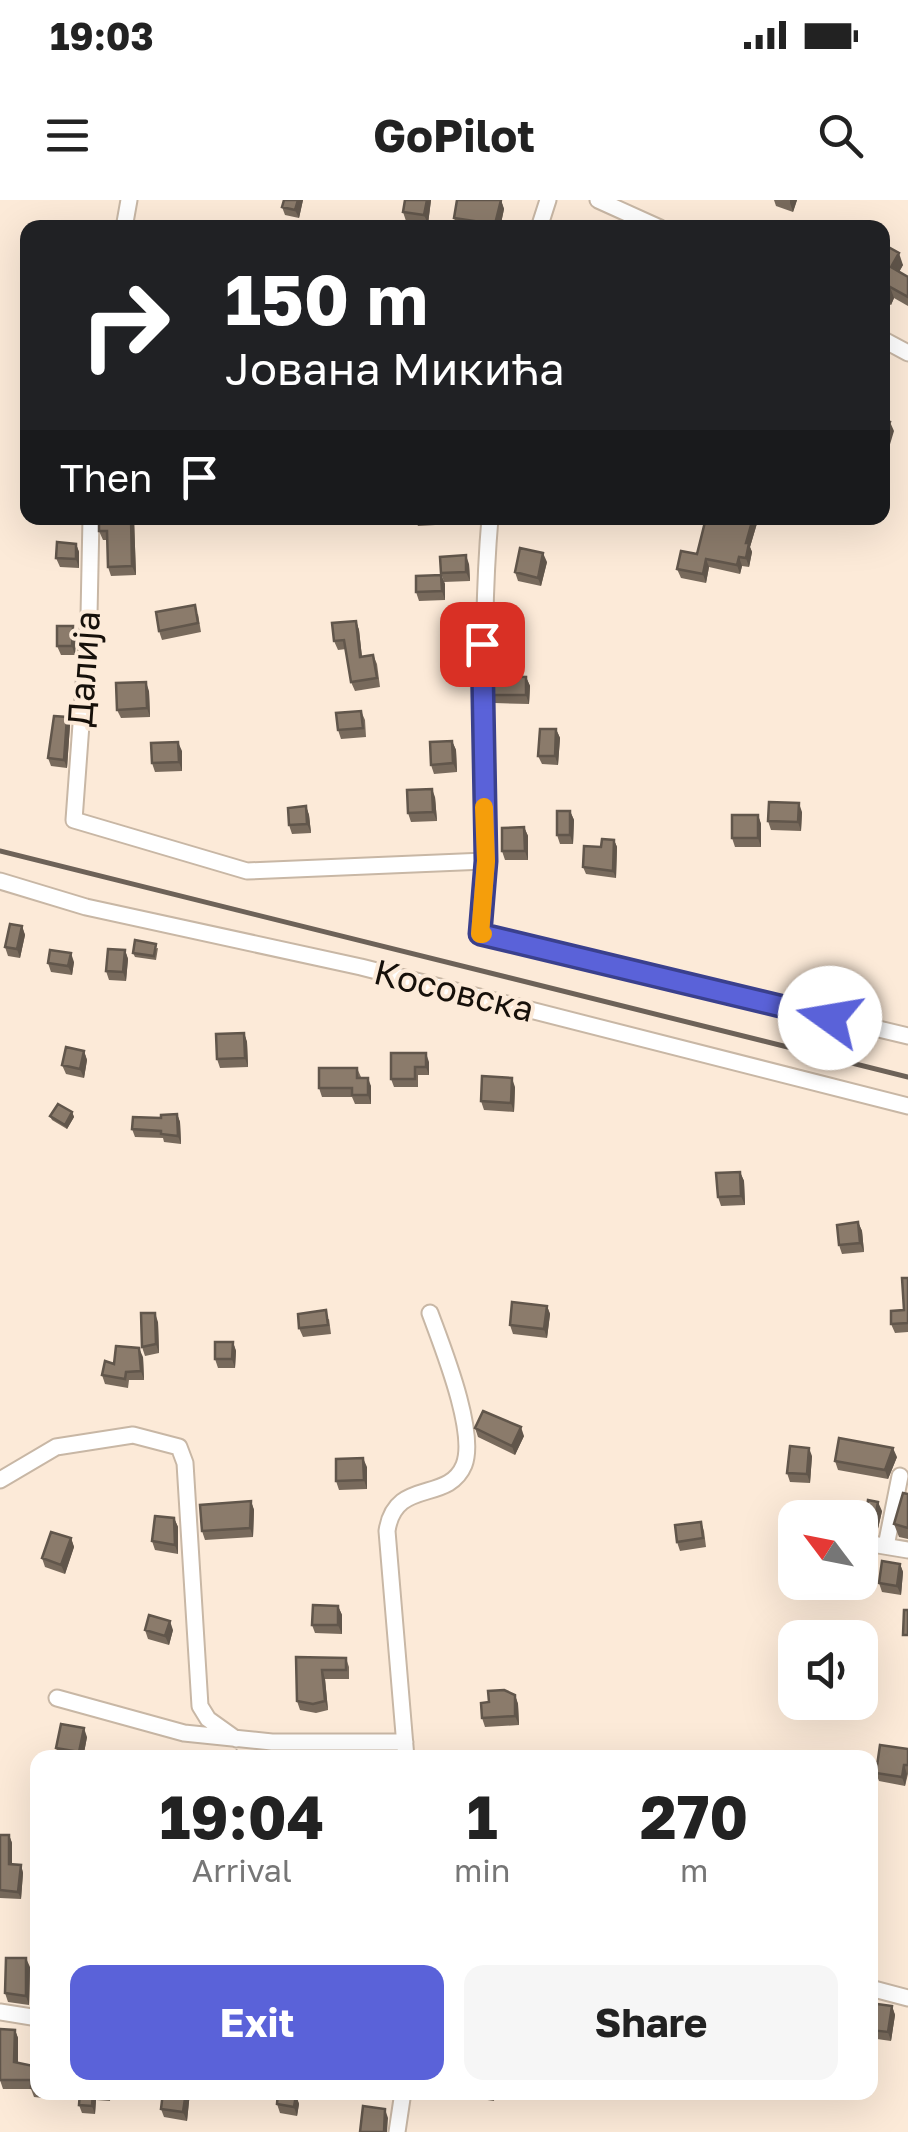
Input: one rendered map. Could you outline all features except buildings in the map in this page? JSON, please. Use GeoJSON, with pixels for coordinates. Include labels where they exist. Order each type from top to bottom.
{"type":"FeatureCollection","features":[{"type":"Feature","properties":{"kind":"street"},"geometry":{"type":"LineString","coordinates":[[598,200],[642,220]]}},
{"type":"Feature","properties":{"kind":"street","name":"Далија"},"geometry":{"type":"LineString","coordinates":[[90,525],[89,615],[74,820],[247,871],[486,861]]}},
{"type":"Feature","properties":{"kind":"street"},"geometry":{"type":"LineString","coordinates":[[490,525],[482,644],[486,861],[480,934],[908,1036]]}},
{"type":"Feature","properties":{"kind":"street","name":"Косовска"},"geometry":{"type":"LineString","coordinates":[[0,881],[86,908],[361,967],[908,1106]]}},
{"type":"Feature","properties":{"kind":"street"},"geometry":{"type":"LineString","coordinates":[[57,1698],[184,1733],[405,1750],[387,1532],[390,1516],[398,1503],[456,1478],[465,1463],[466,1446],[456,1385],[430,1313]]}},
{"type":"Feature","properties":{"kind":"street"},"geometry":{"type":"LineString","coordinates":[[0,1480],[56,1447],[133,1435],[179,1447],[185,1463],[200,1706],[208,1719],[236,1738]]}},
{"type":"Feature","properties":{"kind":"street"},"geometry":{"type":"LineString","coordinates":[[886,1546],[900,1476]]}},
{"type":"Feature","properties":{"kind":"street"},"geometry":{"type":"LineString","coordinates":[[878,1545],[908,1550]]}},
{"type":"Feature","properties":{"kind":"street"},"geometry":{"type":"LineString","coordinates":[[878,1990],[908,1998]]}},
{"type":"Feature","properties":{"kind":"street"},"geometry":{"type":"LineString","coordinates":[[0,2012],[30,2017]]}},
{"type":"Feature","properties":{"kind":"street"},"geometry":{"type":"LineString","coordinates":[[397,2132],[402,2100]]}},
{"type":"Feature","properties":{"kind":"railway"},"geometry":{"type":"LineString","coordinates":[[0,851],[908,1077]]}},
{"type":"Feature","properties":{"kind":"slow traffic"},"geometry":{"type":"LineString","coordinates":[[483,934],[484,807]]}},
{"type":"Feature","properties":{"kind":"route"},"geometry":{"type":"LineString","coordinates":[[482,644],[486,861],[480,934],[830,1018]]}}]}
